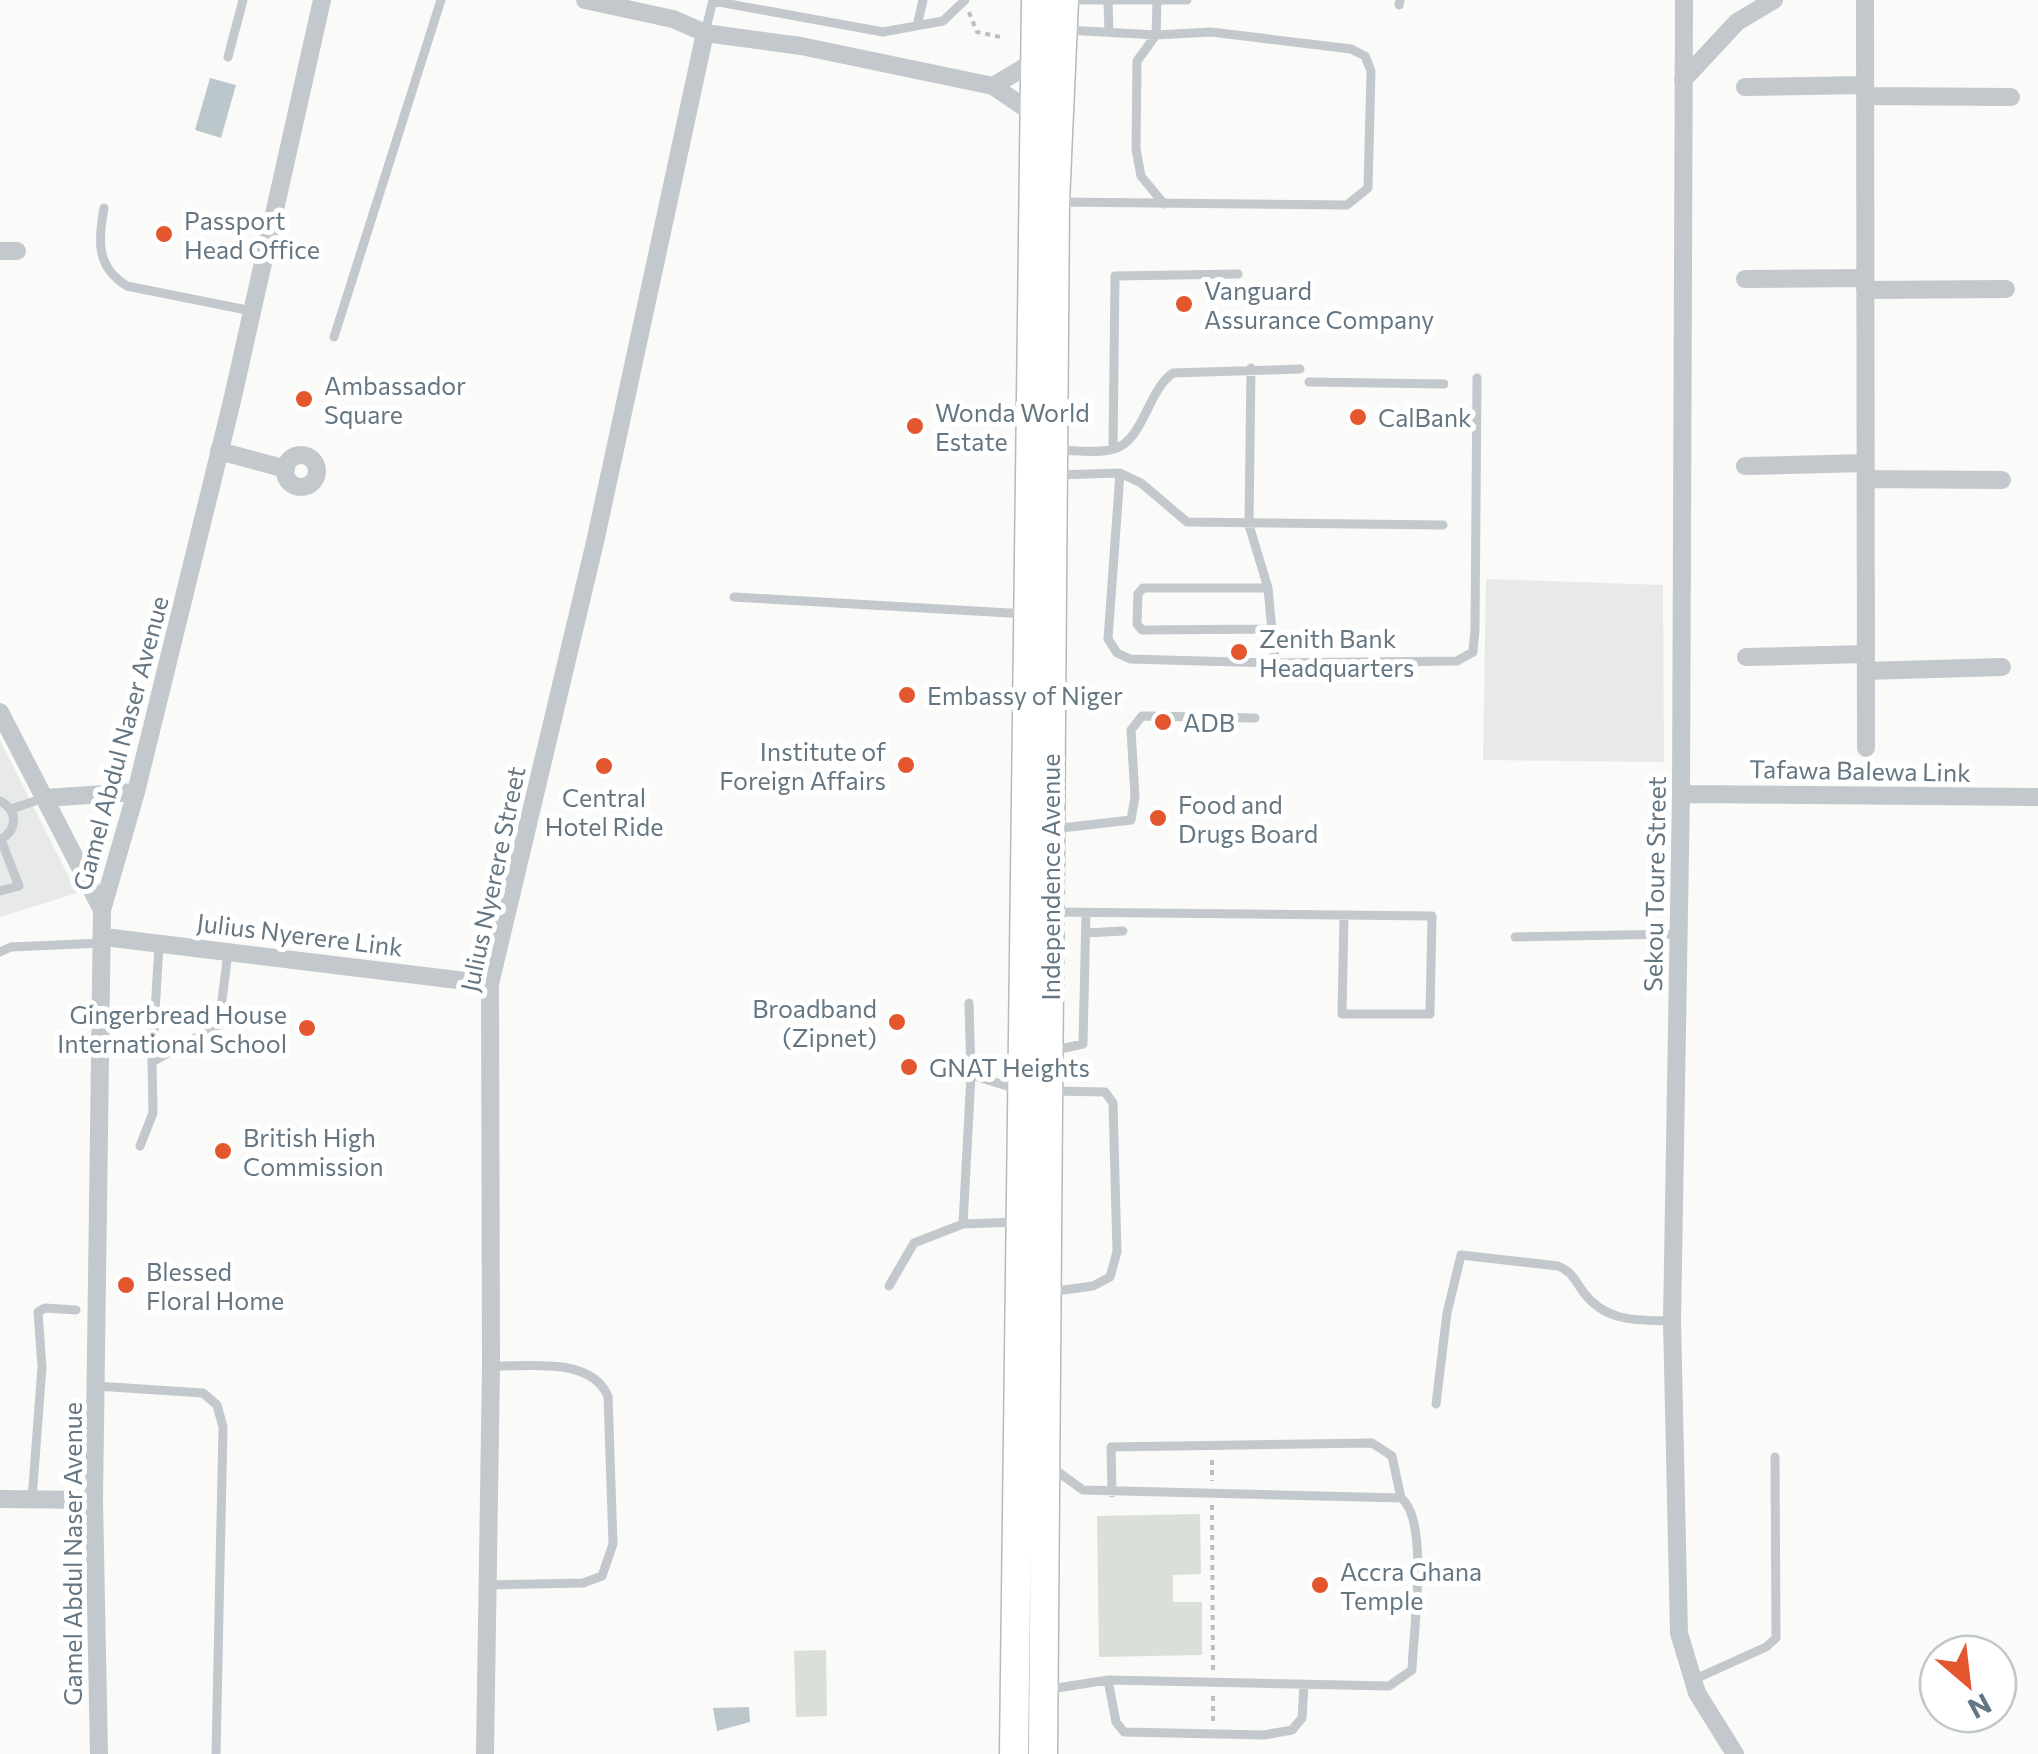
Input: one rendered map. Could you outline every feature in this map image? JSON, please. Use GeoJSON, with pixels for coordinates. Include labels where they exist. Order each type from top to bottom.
{"type":"FeatureCollection","features":[{"type":"Feature","properties":{"kind":"main road","name":"Independence Avenue"},"geometry":{"type":"LineString","coordinates":[[1036,0],[1028,614],[1035,1090],[1047,1292],[1043,1754]]}},
{"type":"Feature","properties":{"kind":"main road","name":"Independence Avenue"},"geometry":{"type":"LineString","coordinates":[[1014,1754],[1019,1222],[1035,1090],[1048,1051],[1055,202],[1064,0]]}},
{"type":"Feature","properties":{"kind":"street","name":"Gamel Abdul Naser Avenue"},"geometry":{"type":"LineString","coordinates":[[99,1754],[94,1500],[102,910],[136,792],[219,451],[322,0]]}},
{"type":"Feature","properties":{"kind":"street"},"geometry":{"type":"LineString","coordinates":[[585,0],[673,19],[706,32],[801,46],[993,86],[1034,114]]}},
{"type":"Feature","properties":{"kind":"street","name":"Sekou Toure Street"},"geometry":{"type":"LineString","coordinates":[[1684,0],[1681,794],[1672,1321],[1679,1632],[1693,1680],[1735,1754]]}},
{"type":"Feature","properties":{"kind":"street"},"geometry":{"type":"LineString","coordinates":[[1683,80],[1737,22],[1774,0]]}},
{"type":"Feature","properties":{"kind":"street"},"geometry":{"type":"LineString","coordinates":[[1865,0],[1866,748]]}},
{"type":"Feature","properties":{"kind":"street","name":"Julius Nyerere Street"},"geometry":{"type":"LineString","coordinates":[[486,1754],[490,984],[596,542],[706,32]]}},
{"type":"Feature","properties":{"kind":"street"},"geometry":{"type":"LineString","coordinates":[[993,86],[1035,61]]}},
{"type":"Feature","properties":{"kind":"street"},"geometry":{"type":"LineString","coordinates":[[1745,87],[2011,97]]}},
{"type":"Feature","properties":{"kind":"street"},"geometry":{"type":"LineString","coordinates":[[1744,279],[2006,288]]}},
{"type":"Feature","properties":{"kind":"street"},"geometry":{"type":"LineString","coordinates":[[219,451],[286,469]]}},
{"type":"Feature","properties":{"kind":"street"},"geometry":{"type":"LineString","coordinates":[[1745,466],[2002,480]]}},
{"type":"Feature","properties":{"kind":"street"},"geometry":{"type":"LineString","coordinates":[[1746,656],[2002,668]]}},
{"type":"Feature","properties":{"kind":"street"},"geometry":{"type":"LineString","coordinates":[[0,712],[102,910]]}},
{"type":"Feature","properties":{"kind":"street"},"geometry":{"type":"LineString","coordinates":[[44,798],[136,792]]}},
{"type":"Feature","properties":{"kind":"street","name":"Tafawa Balewa Link"},"geometry":{"type":"LineString","coordinates":[[1681,794],[2038,797]]}},
{"type":"Feature","properties":{"kind":"street","name":"Julius Nyerere Link"},"geometry":{"type":"LineString","coordinates":[[104,940],[228,949],[490,984]]}},
{"type":"Feature","properties":{"kind":"street"},"geometry":{"type":"LineString","coordinates":[[0,1499],[94,1500]]}},
{"type":"Feature","properties":{"kind":"lane"},"geometry":{"type":"LineString","coordinates":[[228,57],[243,0]]}},
{"type":"Feature","properties":{"kind":"lane"},"geometry":{"type":"LineString","coordinates":[[334,336],[440,0]]}},
{"type":"Feature","properties":{"kind":"lane"},"geometry":{"type":"LineString","coordinates":[[706,32],[713,0],[883,32],[943,21],[965,0]]}},
{"type":"Feature","properties":{"kind":"lane"},"geometry":{"type":"LineString","coordinates":[[917,26],[923,0]]}},
{"type":"Feature","properties":{"kind":"lane"},"geometry":{"type":"LineString","coordinates":[[1076,0],[1186,0]]}},
{"type":"Feature","properties":{"kind":"lane"},"geometry":{"type":"LineString","coordinates":[[1108,1],[1109,32]]}},
{"type":"Feature","properties":{"kind":"lane"},"geometry":{"type":"LineString","coordinates":[[1158,1],[1156,35],[1137,62],[1136,149],[1142,176],[1166,206]]}},
{"type":"Feature","properties":{"kind":"lane"},"geometry":{"type":"LineString","coordinates":[[1055,202],[1347,205],[1368,188],[1371,71],[1365,56],[1352,49],[1211,32],[1156,35],[1064,30]]}},
{"type":"Feature","properties":{"kind":"lane"},"geometry":{"type":"LineString","coordinates":[[104,208],[99,235],[102,263],[111,276],[127,286],[252,311]]}},
{"type":"Feature","properties":{"kind":"lane"},"geometry":{"type":"LineString","coordinates":[[1113,450],[1115,276],[1238,274]]}},
{"type":"Feature","properties":{"kind":"lane"},"geometry":{"type":"LineString","coordinates":[[1251,368],[1248,525],[1268,588],[1275,663]]}},
{"type":"Feature","properties":{"kind":"lane"},"geometry":{"type":"LineString","coordinates":[[1054,463],[1113,450],[1135,430],[1152,396],[1172,374],[1300,369]]}},
{"type":"Feature","properties":{"kind":"lane"},"geometry":{"type":"LineString","coordinates":[[1120,474],[1108,639],[1117,653],[1130,659],[1275,663],[1457,661],[1473,652],[1477,378]]}},
{"type":"Feature","properties":{"kind":"lane"},"geometry":{"type":"LineString","coordinates":[[1309,382],[1444,384]]}},
{"type":"Feature","properties":{"kind":"lane"},"geometry":{"type":"LineString","coordinates":[[1054,463],[1120,474],[1142,483],[1186,522],[1443,526]]}},
{"type":"Feature","properties":{"kind":"lane"},"geometry":{"type":"LineString","coordinates":[[1268,588],[1143,588],[1138,594],[1137,624],[1142,630],[1273,629]]}},
{"type":"Feature","properties":{"kind":"lane"},"geometry":{"type":"LineString","coordinates":[[734,597],[1028,614]]}},
{"type":"Feature","properties":{"kind":"lane"},"geometry":{"type":"LineString","coordinates":[[1050,829],[1131,820],[1135,798],[1131,730],[1142,716],[1256,718]]}},
{"type":"Feature","properties":{"kind":"lane"},"geometry":{"type":"LineString","coordinates":[[11,809],[44,798]]}},
{"type":"Feature","properties":{"kind":"lane"},"geometry":{"type":"LineString","coordinates":[[0,801],[11,809]]}},
{"type":"Feature","properties":{"kind":"lane"},"geometry":{"type":"LineString","coordinates":[[0,891],[19,886],[1,840],[11,832],[11,809]]}},
{"type":"Feature","properties":{"kind":"lane"},"geometry":{"type":"LineString","coordinates":[[1050,912],[1432,916],[1430,1014],[1342,1014],[1344,916]]}},
{"type":"Feature","properties":{"kind":"lane"},"geometry":{"type":"LineString","coordinates":[[1048,1051],[1083,1044],[1086,913]]}},
{"type":"Feature","properties":{"kind":"lane"},"geometry":{"type":"LineString","coordinates":[[1086,934],[1123,931]]}},
{"type":"Feature","properties":{"kind":"lane"},"geometry":{"type":"LineString","coordinates":[[1515,937],[1678,934]]}},
{"type":"Feature","properties":{"kind":"lane"},"geometry":{"type":"LineString","coordinates":[[0,952],[11,946],[104,940]]}},
{"type":"Feature","properties":{"kind":"lane"},"geometry":{"type":"LineString","coordinates":[[140,1146],[153,1113],[159,942]]}},
{"type":"Feature","properties":{"kind":"lane"},"geometry":{"type":"LineString","coordinates":[[152,1062],[218,1026],[228,949]]}},
{"type":"Feature","properties":{"kind":"lane"},"geometry":{"type":"LineString","coordinates":[[963,1224],[971,1075],[970,1003]]}},
{"type":"Feature","properties":{"kind":"lane"},"geometry":{"type":"LineString","coordinates":[[971,1075],[1035,1090],[1105,1092],[1113,1104],[1117,1252],[1110,1276],[1093,1286],[1047,1292]]}},
{"type":"Feature","properties":{"kind":"lane"},"geometry":{"type":"LineString","coordinates":[[889,1286],[914,1243],[963,1224],[1019,1222]]}},
{"type":"Feature","properties":{"kind":"lane"},"geometry":{"type":"LineString","coordinates":[[1436,1404],[1446,1313],[1461,1255],[1558,1266],[1572,1272],[1585,1294],[1604,1312],[1624,1320],[1672,1321]]}},
{"type":"Feature","properties":{"kind":"lane"},"geometry":{"type":"LineString","coordinates":[[32,1500],[42,1368],[38,1312],[45,1308],[76,1310]]}},
{"type":"Feature","properties":{"kind":"lane"},"geometry":{"type":"LineString","coordinates":[[488,1585],[583,1583],[602,1576],[613,1544],[608,1396],[603,1385],[578,1369],[491,1366]]}},
{"type":"Feature","properties":{"kind":"lane"},"geometry":{"type":"LineString","coordinates":[[96,1386],[203,1393],[217,1406],[223,1427],[216,1754]]}},
{"type":"Feature","properties":{"kind":"lane"},"geometry":{"type":"LineString","coordinates":[[1042,1692],[1084,1680],[1389,1686],[1412,1670],[1414,1516],[1401,1498],[1392,1456],[1372,1443],[1111,1447],[1112,1492]]}},
{"type":"Feature","properties":{"kind":"lane"},"geometry":{"type":"LineString","coordinates":[[1693,1680],[1776,1638],[1775,1457]]}},
{"type":"Feature","properties":{"kind":"lane"},"geometry":{"type":"LineString","coordinates":[[1046,1461],[1083,1490],[1401,1498]]}},
{"type":"Feature","properties":{"kind":"lane"},"geometry":{"type":"LineString","coordinates":[[1108,1680],[1116,1722],[1124,1732],[1212,1734],[1292,1730],[1302,1718],[1304,1684]]}},
{"type":"Feature","properties":{"kind":"path"},"geometry":{"type":"LineString","coordinates":[[965,0],[977,32],[1005,38]]}},
{"type":"Feature","properties":{"kind":"path"},"geometry":{"type":"LineString","coordinates":[[1212,1446],[1212,1734]]}},
{"type":"Feature","properties":{"kind":"shaded area"},"geometry":{"type":"Polygon","coordinates":[[[210,78],[236,85],[221,138],[195,130],[210,78]]]}},
{"type":"Feature","properties":{"kind":"shaded area"},"geometry":{"type":"Polygon","coordinates":[[[1486,579],[1663,585],[1664,762],[1483,760],[1486,579]]]}},
{"type":"Feature","properties":{"kind":"shaded area"},"geometry":{"type":"Polygon","coordinates":[[[0,740],[77,893],[0,917],[0,740]]]}},
{"type":"Feature","properties":{"kind":"shaded area"},"geometry":{"type":"Polygon","coordinates":[[[1200,1514],[1201,1574],[1173,1575],[1173,1602],[1202,1602],[1202,1655],[1099,1657],[1097,1516],[1200,1514]]]}},
{"type":"Feature","properties":{"kind":"shaded area"},"geometry":{"type":"Polygon","coordinates":[[[826,1650],[827,1716],[796,1717],[794,1651],[826,1650]]]}},
{"type":"Feature","properties":{"kind":"shaded area"},"geometry":{"type":"Polygon","coordinates":[[[749,1707],[750,1722],[717,1731],[713,1708],[749,1707]]]}},
{"type":"Feature","properties":{"kind":"place","name":"Passport Head Office"},"geometry":{"type":"Point","coordinates":[164,234]}},
{"type":"Feature","properties":{"kind":"place","name":"Vanguard Assurance Company"},"geometry":{"type":"Point","coordinates":[1184,304]}},
{"type":"Feature","properties":{"kind":"place","name":"Ambassador Square"},"geometry":{"type":"Point","coordinates":[304,399]}},
{"type":"Feature","properties":{"kind":"place","name":"CalBank"},"geometry":{"type":"Point","coordinates":[1358,417]}},
{"type":"Feature","properties":{"kind":"place","name":"Wonda World Estate"},"geometry":{"type":"Point","coordinates":[915,426]}},
{"type":"Feature","properties":{"kind":"place","name":"Zenith Bank Headquarters"},"geometry":{"type":"Point","coordinates":[1239,652]}},
{"type":"Feature","properties":{"kind":"place","name":"Embassy of Niger"},"geometry":{"type":"Point","coordinates":[907,695]}},
{"type":"Feature","properties":{"kind":"place","name":"ADB"},"geometry":{"type":"Point","coordinates":[1163,722]}},
{"type":"Feature","properties":{"kind":"place","name":"Institute of Foreign Affairs"},"geometry":{"type":"Point","coordinates":[906,765]}},
{"type":"Feature","properties":{"kind":"place","name":"Central Hotel Ride"},"geometry":{"type":"Point","coordinates":[604,766]}},
{"type":"Feature","properties":{"kind":"place","name":"Food and Drugs Board"},"geometry":{"type":"Point","coordinates":[1158,818]}},
{"type":"Feature","properties":{"kind":"place","name":"Broadband (Zipnet)"},"geometry":{"type":"Point","coordinates":[897,1022]}},
{"type":"Feature","properties":{"kind":"place","name":"Gingerbread House International School"},"geometry":{"type":"Point","coordinates":[307,1028]}},
{"type":"Feature","properties":{"kind":"place","name":"GNAT Heights"},"geometry":{"type":"Point","coordinates":[909,1067]}},
{"type":"Feature","properties":{"kind":"place","name":"British High Commission"},"geometry":{"type":"Point","coordinates":[223,1151]}},
{"type":"Feature","properties":{"kind":"place","name":"Blessed Floral Home"},"geometry":{"type":"Point","coordinates":[126,1285]}},
{"type":"Feature","properties":{"kind":"place","name":"Accra Ghana Temple"},"geometry":{"type":"Point","coordinates":[1320,1585]}}]}
